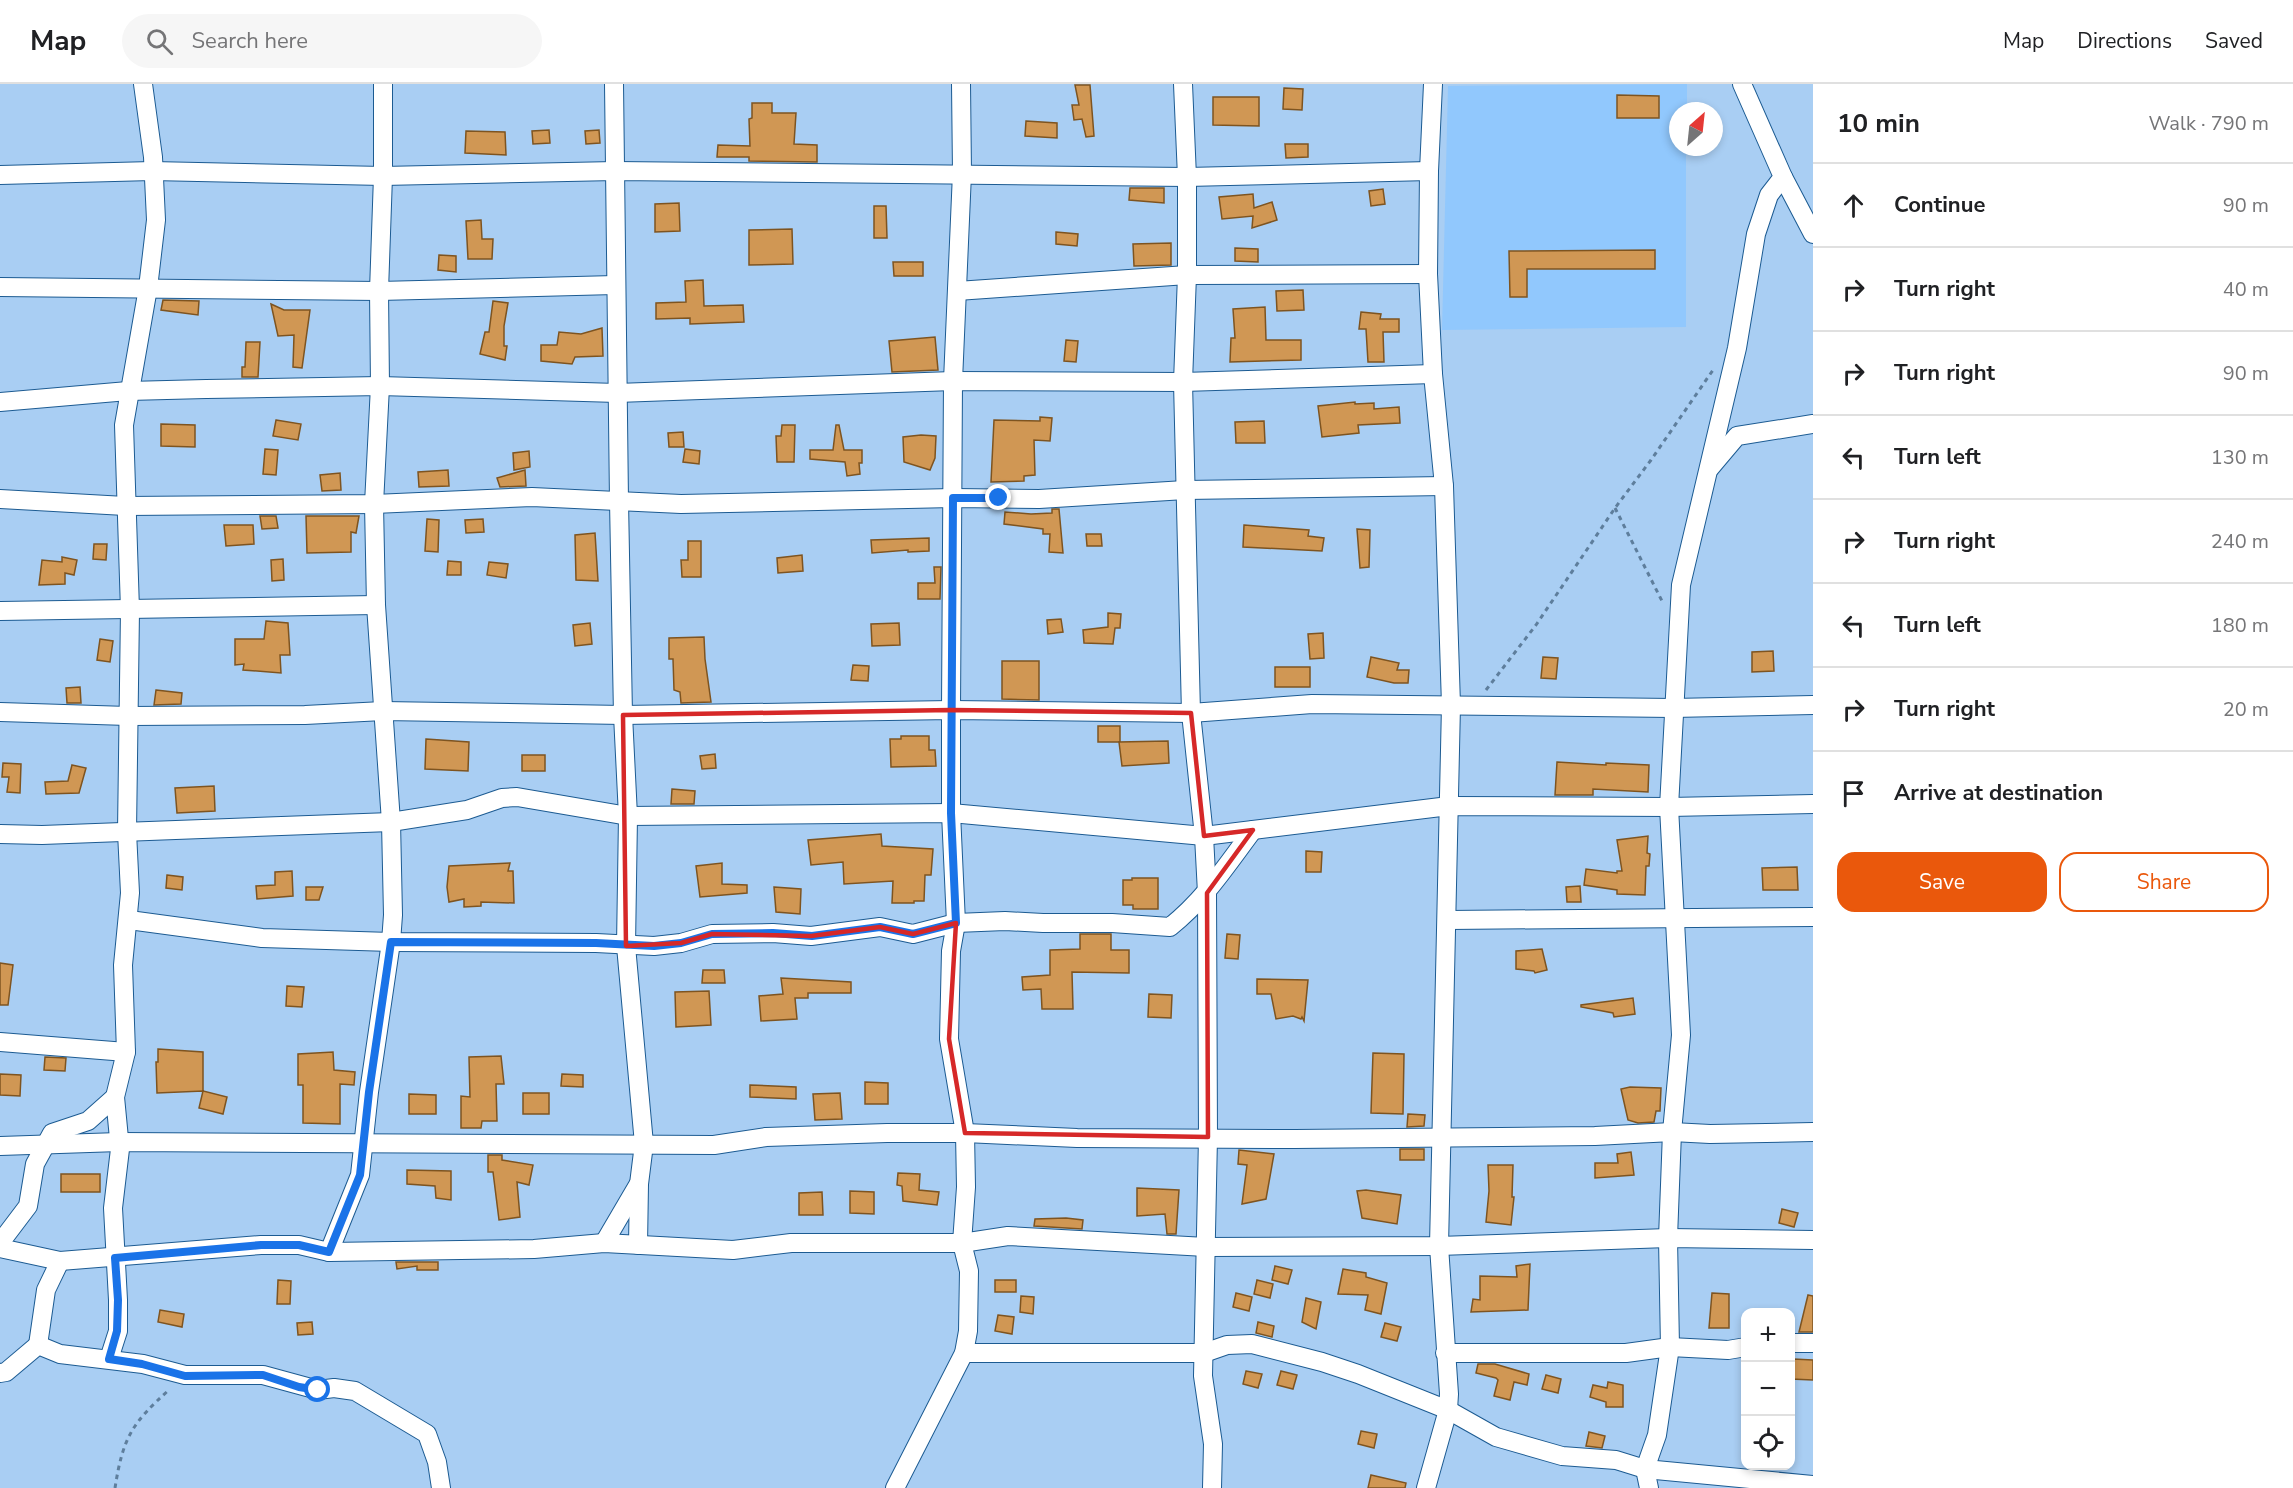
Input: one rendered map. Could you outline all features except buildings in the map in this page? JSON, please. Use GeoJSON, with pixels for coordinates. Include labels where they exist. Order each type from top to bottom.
{"type":"FeatureCollection","features":[{"type":"Feature","properties":{"kind":"street"},"geometry":{"type":"LineString","coordinates":[[109,1359],[117,1331],[118,1300],[113,1208],[120,1149],[115,1097],[126,1052],[123,965],[130,893],[127,832],[130,610],[124,425],[148,288],[156,220],[153,157],[143,84]]}},
{"type":"Feature","properties":{"kind":"street"},"geometry":{"type":"LineString","coordinates":[[329,1252],[360,1175],[391,942],[393,889],[391,822],[376,605],[374,504],[380,386],[379,291],[383,84]]}},
{"type":"Feature","properties":{"kind":"street"},"geometry":{"type":"LineString","coordinates":[[614,84],[615,285],[623,715],[628,816],[626,945],[644,1144],[639,1184],[638,1245]]}},
{"type":"Feature","properties":{"kind":"street"},"geometry":{"type":"LineString","coordinates":[[895,1488],[964,1353],[968,1331],[969,1272],[962,1243],[966,1187],[965,1133],[949,1039],[951,951],[956,923],[951,813],[951,710],[953,381],[962,173],[961,84]]}},
{"type":"Feature","properties":{"kind":"street"},"geometry":{"type":"LineString","coordinates":[[1183,84],[1187,275],[1183,382],[1191,713],[1204,836],[1207,893],[1208,1137],[1203,1376],[1213,1444],[1212,1488]]}},
{"type":"Feature","properties":{"kind":"street"},"geometry":{"type":"LineString","coordinates":[[1426,1488],[1448,1410],[1449,1394],[1439,1246],[1451,705],[1443,486],[1433,374],[1428,274],[1433,84]]}},
{"type":"Feature","properties":{"kind":"street"},"geometry":{"type":"LineString","coordinates":[[1742,84],[1783,177],[1813,234]]}},
{"type":"Feature","properties":{"kind":"street"},"geometry":{"type":"LineString","coordinates":[[0,175],[152,171],[383,176],[615,171],[1186,177],[1429,171]]}},
{"type":"Feature","properties":{"kind":"street"},"geometry":{"type":"LineString","coordinates":[[1649,1488],[1646,1469],[1657,1435],[1670,1347],[1668,1238],[1672,1132],[1681,1035],[1669,807],[1681,585],[1737,348],[1756,234],[1769,195],[1783,177]]}},
{"type":"Feature","properties":{"kind":"street"},"geometry":{"type":"LineString","coordinates":[[957,291],[1187,275],[1428,274]]}},
{"type":"Feature","properties":{"kind":"street"},"geometry":{"type":"LineString","coordinates":[[0,287],[379,291],[615,285]]}},
{"type":"Feature","properties":{"kind":"street"},"geometry":{"type":"LineString","coordinates":[[0,402],[129,391],[380,386],[617,393],[953,381],[1183,382],[1433,374]]}},
{"type":"Feature","properties":{"kind":"street"},"geometry":{"type":"LineString","coordinates":[[1707,471],[1737,436],[1813,424]]}},
{"type":"Feature","properties":{"kind":"street"},"geometry":{"type":"LineString","coordinates":[[0,499],[125,506],[374,504],[532,497],[681,504],[953,498],[1039,499],[1185,490],[1443,486]]}},
{"type":"Feature","properties":{"kind":"street"},"geometry":{"type":"LineString","coordinates":[[0,611],[376,605]]}},
{"type":"Feature","properties":{"kind":"street"},"geometry":{"type":"LineString","coordinates":[[0,712],[128,716],[305,715],[383,711],[623,715],[951,710],[1191,713],[1312,704],[1674,708],[1813,705]]}},
{"type":"Feature","properties":{"kind":"street"},"geometry":{"type":"LineString","coordinates":[[0,834],[127,832],[391,822],[467,810],[502,798],[517,797],[628,816],[951,813],[1204,836],[1449,806],[1669,807],[1813,804]]}},
{"type":"Feature","properties":{"kind":"street"},"geometry":{"type":"LineString","coordinates":[[129,920],[262,938],[391,942],[596,943],[654,946],[681,943],[712,934],[773,933],[812,936],[880,927],[913,934],[956,923],[1005,921],[1112,923],[1170,927],[1194,908],[1207,893],[1253,830]]}},
{"type":"Feature","properties":{"kind":"street"},"geometry":{"type":"LineString","coordinates":[[1448,920],[1813,917]]}},
{"type":"Feature","properties":{"kind":"street"},"geometry":{"type":"LineString","coordinates":[[0,1042],[126,1052]]}},
{"type":"Feature","properties":{"kind":"street"},"geometry":{"type":"LineString","coordinates":[[0,1243],[28,1206],[35,1164],[52,1133],[88,1121],[115,1097]]}},
{"type":"Feature","properties":{"kind":"street"},"geometry":{"type":"LineString","coordinates":[[0,1146],[119,1142],[714,1145],[766,1137],[965,1133],[1077,1138],[1295,1139],[1595,1136],[1672,1132],[1773,1134],[1813,1132]]}},
{"type":"Feature","properties":{"kind":"street"},"geometry":{"type":"LineString","coordinates":[[604,1243],[639,1184]]}},
{"type":"Feature","properties":{"kind":"street"},"geometry":{"type":"LineString","coordinates":[[0,1248],[60,1261],[261,1245],[299,1245],[329,1252],[534,1249],[604,1243],[733,1250],[791,1243],[962,1243],[1008,1236],[1206,1247],[1439,1246],[1668,1238],[1813,1240]]}},
{"type":"Feature","properties":{"kind":"street"},"geometry":{"type":"LineString","coordinates":[[0,1373],[6,1372],[38,1345],[46,1290],[60,1261]]}},
{"type":"Feature","properties":{"kind":"street"},"geometry":{"type":"LineString","coordinates":[[1795,1343],[1813,1343]]}},
{"type":"Feature","properties":{"kind":"street"},"geometry":{"type":"LineString","coordinates":[[964,1353],[1204,1353],[1227,1345],[1252,1344],[1358,1374],[1448,1410],[1496,1437],[1562,1456],[1616,1460],[1646,1469],[1813,1485]]}},
{"type":"Feature","properties":{"kind":"street"},"geometry":{"type":"LineString","coordinates":[[38,1345],[60,1354],[142,1364],[185,1376],[263,1375],[299,1387],[355,1391],[427,1434],[437,1462],[441,1488]]}},
{"type":"Feature","properties":{"kind":"street"},"geometry":{"type":"LineString","coordinates":[[1445,1353],[1626,1353],[1670,1347],[1728,1350],[1741,1348]]}},
{"type":"Feature","properties":{"kind":"path"},"geometry":{"type":"LineString","coordinates":[[1474,706],[1536,625],[1615,508],[1714,369]]}},
{"type":"Feature","properties":{"kind":"path"},"geometry":{"type":"LineString","coordinates":[[1615,508],[1678,632]]}},
{"type":"Feature","properties":{"kind":"path"},"geometry":{"type":"LineString","coordinates":[[115,1488],[118,1464],[126,1439],[141,1415],[185,1376]]}},
{"type":"Feature","properties":{"kind":"highlighted area"},"geometry":{"type":"Polygon","coordinates":[[[951,710],[1191,713],[1204,836],[1253,830],[1207,893],[1208,1137],[965,1133],[949,1039],[956,923],[913,934],[880,927],[811,936],[712,934],[681,943],[626,946],[623,715],[951,710]]]}},
{"type":"Feature","properties":{"kind":"shaded area"},"geometry":{"type":"Polygon","coordinates":[[[1687,84],[1687,102],[1669,102],[1669,156],[1686,156],[1686,327],[1442,330],[1448,86],[1687,84]]]}},
{"type":"Feature","properties":{"kind":"route"},"geometry":{"type":"LineString","coordinates":[[318,1390],[299,1387],[263,1375],[185,1376],[142,1364],[109,1359],[117,1331],[118,1300],[115,1258],[261,1245],[299,1245],[329,1252],[360,1175],[369,1092],[391,942],[596,943],[654,946],[681,943],[712,934],[773,933],[812,936],[880,927],[913,934],[956,923],[951,813],[953,498],[999,498]]}}]}
